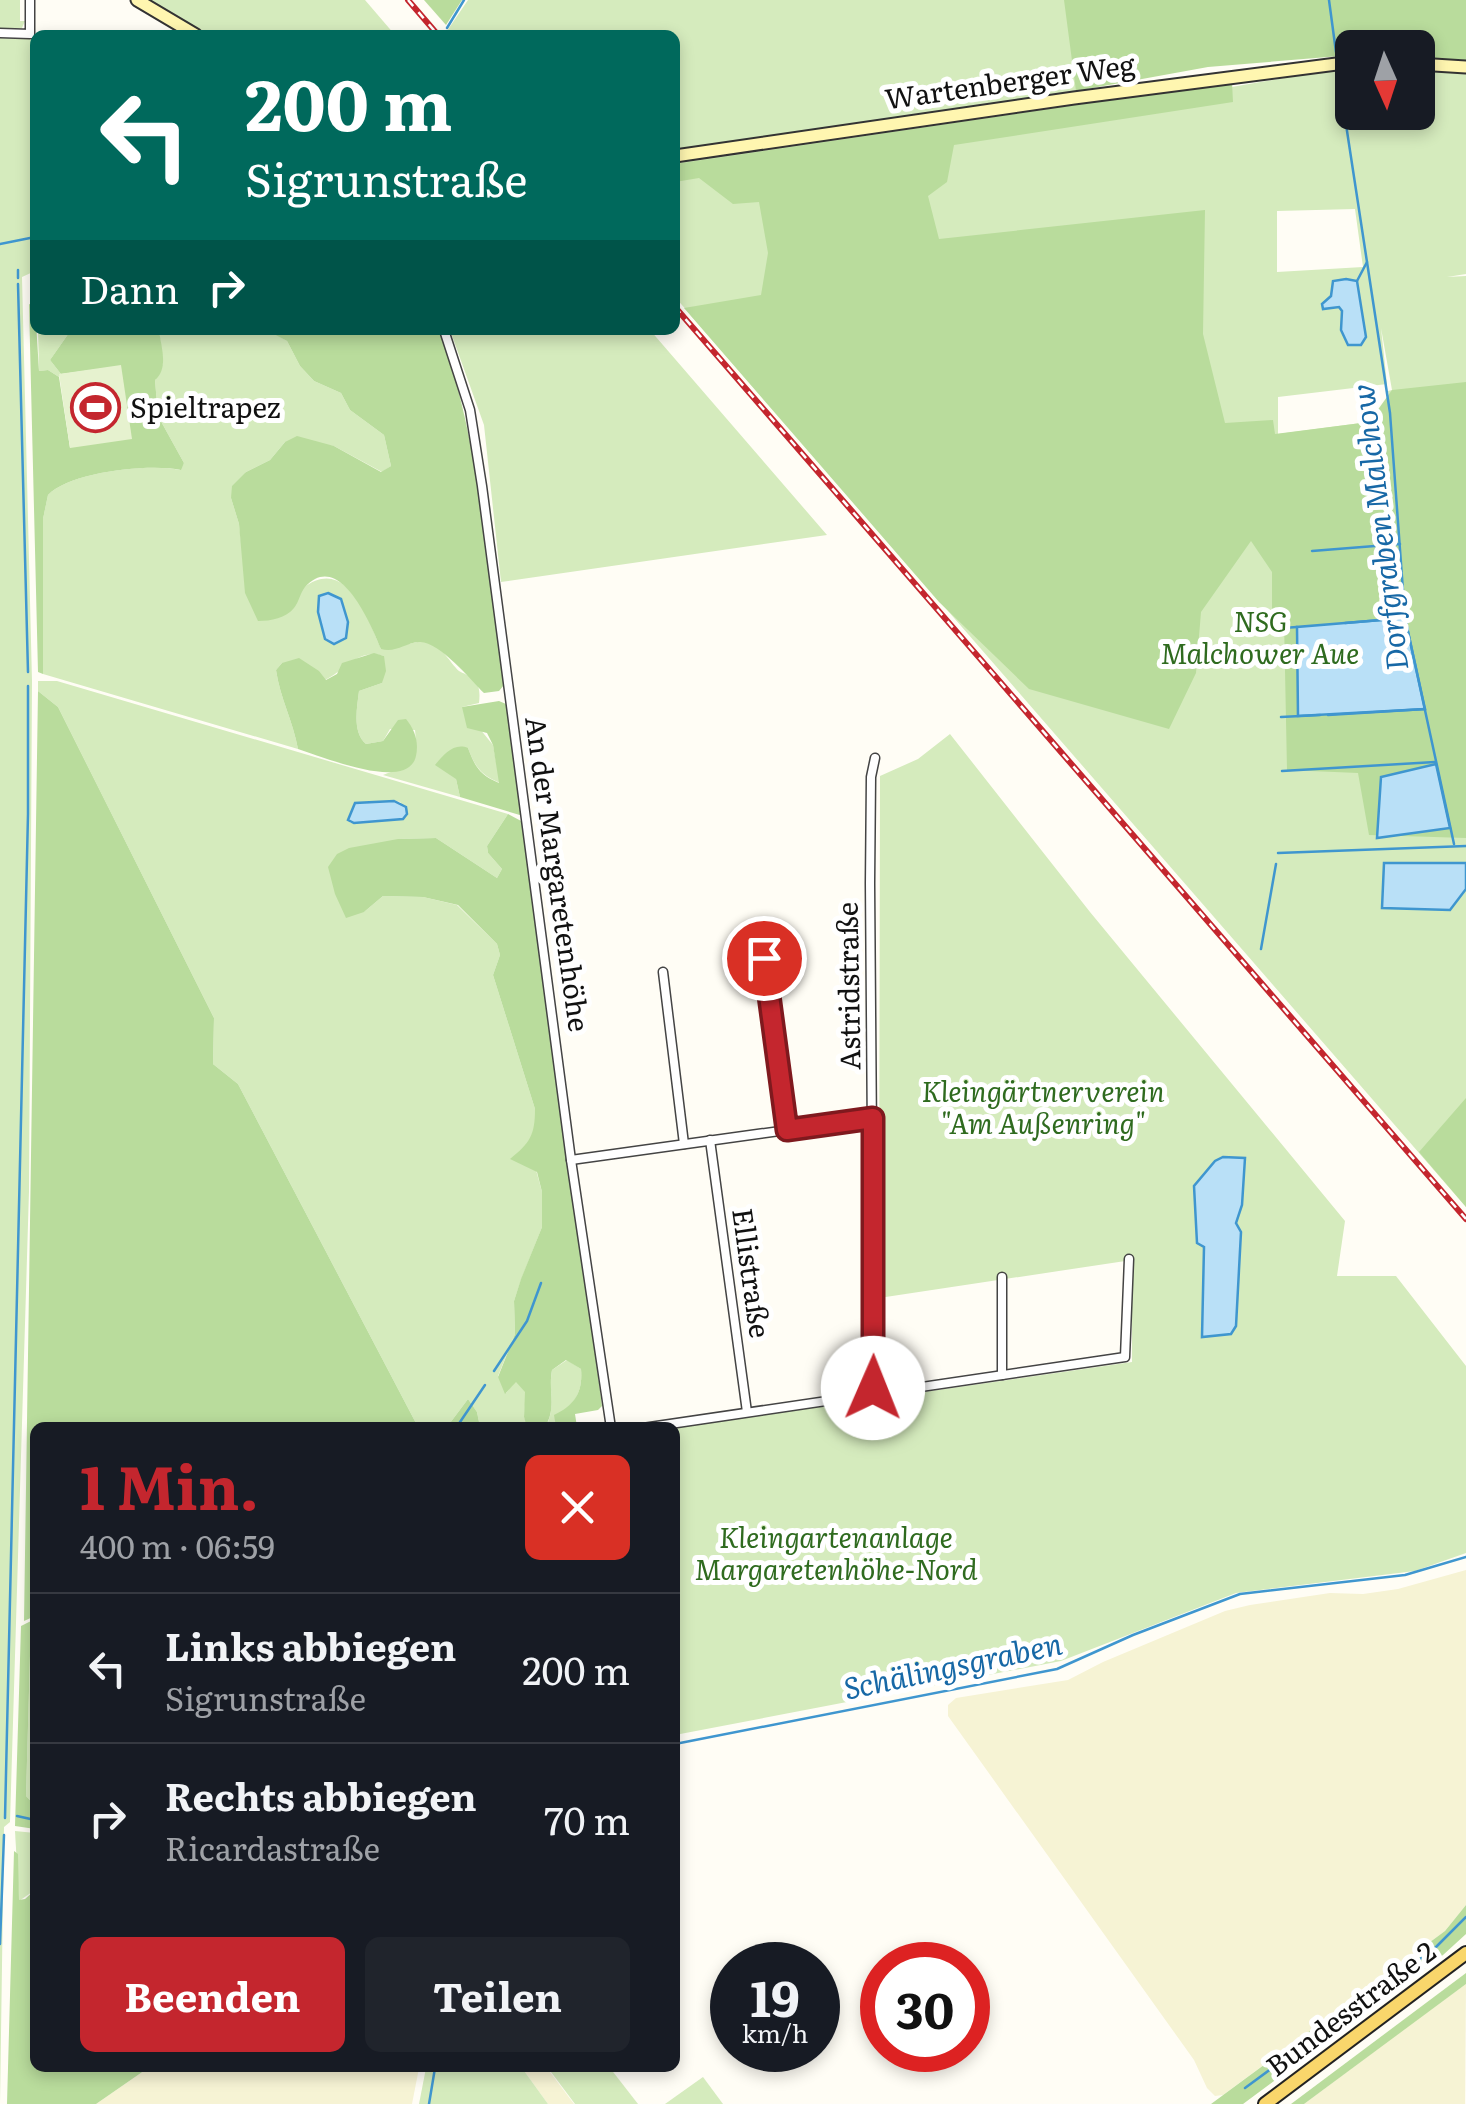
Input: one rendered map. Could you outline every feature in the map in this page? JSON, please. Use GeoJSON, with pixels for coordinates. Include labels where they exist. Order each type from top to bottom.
{"type":"FeatureCollection","features":[{"type":"Feature","properties":{"kind":"main road"},"geometry":{"type":"LineString","coordinates":[[137,0],[188,30]]}},
{"type":"Feature","properties":{"kind":"main road","name":"Wartenberger Weg"},"geometry":{"type":"LineString","coordinates":[[680,155],[1335,64]]}},
{"type":"Feature","properties":{"kind":"main road"},"geometry":{"type":"LineString","coordinates":[[1435,65],[1466,66]]}},
{"type":"Feature","properties":{"kind":"main road","name":"Bundesstraße 2"},"geometry":{"type":"LineString","coordinates":[[1265,2104],[1466,1953]]}},
{"type":"Feature","properties":{"kind":"street"},"geometry":{"type":"LineString","coordinates":[[0,33],[30,34],[30,0]]}},
{"type":"Feature","properties":{"kind":"street","name":"An der Margaretenhöhe"},"geometry":{"type":"LineString","coordinates":[[446,335],[464,386],[480,468],[571,1160],[610,1422]]}},
{"type":"Feature","properties":{"kind":"street","name":"Astridstraße"},"geometry":{"type":"LineString","coordinates":[[874,1394],[870,871],[875,758]]}},
{"type":"Feature","properties":{"kind":"street"},"geometry":{"type":"LineString","coordinates":[[764,958],[787,1130]]}},
{"type":"Feature","properties":{"kind":"street"},"geometry":{"type":"LineString","coordinates":[[663,972],[684,1144]]}},
{"type":"Feature","properties":{"kind":"street"},"geometry":{"type":"LineString","coordinates":[[571,1160],[873,1118]]}},
{"type":"Feature","properties":{"kind":"street","name":"Ellistraße"},"geometry":{"type":"LineString","coordinates":[[710,1140],[748,1412]]}},
{"type":"Feature","properties":{"kind":"street"},"geometry":{"type":"LineString","coordinates":[[680,1422],[1125,1357],[1128,1260]]}},
{"type":"Feature","properties":{"kind":"street"},"geometry":{"type":"LineString","coordinates":[[1002,1277],[1002,1374]]}},
{"type":"Feature","properties":{"kind":"shaded area"},"geometry":{"type":"Polygon","coordinates":[[[1466,1570],[1466,1905],[1445,1931],[1223,2095],[1215,2096],[1194,2060],[948,1716],[948,1705],[956,1698],[1068,1680],[1225,1611],[1330,1593],[1398,1589],[1466,1570]]]}},
{"type":"Feature","properties":{"kind":"shaded area"},"geometry":{"type":"Polygon","coordinates":[[[1466,1984],[1465,2104],[1304,2104],[1419,2018],[1466,1984]]]}},
{"type":"Feature","properties":{"kind":"shaded area"},"geometry":{"type":"Polygon","coordinates":[[[142,2072],[418,2072],[412,2104],[96,2104],[142,2072]]]}},
{"type":"Feature","properties":{"kind":"shaded area"},"geometry":{"type":"Polygon","coordinates":[[[525,2072],[550,2072],[574,2104],[548,2104],[525,2072]]]}},
{"type":"Feature","properties":{"kind":"green space"},"geometry":{"type":"Polygon","coordinates":[[[0,0],[20,0],[20,21],[25,21],[22,28],[0,29],[0,0]]]}},
{"type":"Feature","properties":{"kind":"green space"},"geometry":{"type":"Polygon","coordinates":[[[145,0],[365,0],[391,30],[197,30],[145,0]]]}},
{"type":"Feature","properties":{"kind":"green space"},"geometry":{"type":"Polygon","coordinates":[[[424,0],[462,0],[446,25],[424,0]]]}},
{"type":"Feature","properties":{"kind":"green space"},"geometry":{"type":"Polygon","coordinates":[[[468,0],[1466,0],[1466,60],[1435,59],[1435,30],[1335,30],[1335,53],[1069,21],[1082,113],[1335,69],[1335,130],[1435,130],[1435,72],[1466,73],[1466,274],[1447,277],[1466,276],[1466,1207],[680,303],[680,30],[448,30],[468,0]],[[1355,209],[1277,211],[1277,272],[1363,267],[1355,209]],[[1381,328],[1387,384],[1278,397],[1278,434],[1391,419],[1388,391],[1392,390],[1381,328]]]}},
{"type":"Feature","properties":{"kind":"green space"},"geometry":{"type":"Polygon","coordinates":[[[1064,0],[1466,0],[1466,60],[1435,59],[1435,30],[1335,30],[1335,56],[1208,67],[1076,91],[1064,0]]]}},
{"type":"Feature","properties":{"kind":"green space"},"geometry":{"type":"Polygon","coordinates":[[[0,38],[30,39],[30,273],[22,277],[32,681],[29,1191],[10,1822],[4,1827],[0,2104],[0,38]]]}},
{"type":"Feature","properties":{"kind":"green space","name":"NSG Malchower Aue"},"geometry":{"type":"Polygon","coordinates":[[[1232,82],[1233,102],[954,145],[947,182],[928,196],[939,239],[1205,210],[1203,334],[1225,423],[1273,420],[1275,434],[1369,422],[1392,390],[1466,382],[1466,838],[1369,835],[1358,773],[1287,770],[1284,620],[1272,620],[1272,572],[1251,541],[1201,612],[1196,673],[1169,729],[1029,689],[939,602],[684,308],[761,295],[768,253],[759,202],[733,204],[699,178],[680,181],[680,163],[1232,82]]]}},
{"type":"Feature","properties":{"kind":"green space"},"geometry":{"type":"Polygon","coordinates":[[[29,304],[30,335],[37,335],[39,371],[48,370],[59,377],[70,448],[121,366],[61,374],[50,360],[68,335],[160,335],[163,363],[155,380],[158,416],[184,463],[181,470],[131,469],[91,475],[73,480],[48,495],[43,519],[43,674],[38,672],[29,304]]]}},
{"type":"Feature","properties":{"kind":"green space"},"geometry":{"type":"Polygon","coordinates":[[[38,335],[68,335],[50,360],[61,374],[59,377],[48,370],[39,371],[38,335]]]}},
{"type":"Feature","properties":{"kind":"green space"},"geometry":{"type":"Polygon","coordinates":[[[160,335],[277,335],[287,341],[300,366],[314,381],[341,393],[350,410],[384,435],[391,466],[382,472],[334,446],[285,442],[270,460],[246,472],[231,498],[242,549],[303,588],[318,580],[331,579],[343,584],[362,606],[381,649],[429,642],[459,671],[474,679],[479,703],[462,707],[493,745],[500,783],[480,770],[468,748],[456,779],[460,797],[383,775],[408,766],[416,752],[415,730],[390,729],[383,741],[366,744],[359,733],[359,691],[382,683],[384,656],[360,657],[325,680],[282,663],[276,670],[298,749],[43,674],[43,519],[48,495],[73,480],[111,471],[180,470],[184,463],[158,416],[155,380],[163,363],[160,335]],[[328,593],[325,639],[348,630],[341,599],[328,593]]]}},
{"type":"Feature","properties":{"kind":"green space"},"geometry":{"type":"Polygon","coordinates":[[[276,335],[442,335],[474,461],[504,685],[499,691],[484,693],[454,662],[427,643],[381,649],[362,609],[342,584],[330,577],[318,578],[305,587],[296,606],[287,614],[258,621],[245,593],[232,486],[297,436],[334,446],[381,472],[391,466],[384,435],[350,410],[341,393],[314,381],[300,366],[287,341],[276,335]]]}},
{"type":"Feature","properties":{"kind":"green space"},"geometry":{"type":"Polygon","coordinates":[[[452,335],[654,335],[827,535],[501,582],[484,425],[452,335]]]}},
{"type":"Feature","properties":{"kind":"green space","name":"Spieltrapez"},"geometry":{"type":"Polygon","coordinates":[[[121,365],[132,439],[70,448],[59,374],[121,365]]]}},
{"type":"Feature","properties":{"kind":"green space"},"geometry":{"type":"Polygon","coordinates":[[[374,653],[384,656],[386,671],[382,683],[359,691],[359,733],[366,744],[383,741],[398,720],[406,719],[417,746],[410,767],[381,772],[298,749],[276,670],[282,663],[299,658],[326,680],[337,674],[342,663],[374,653]]]}},
{"type":"Feature","properties":{"kind":"green space"},"geometry":{"type":"Polygon","coordinates":[[[38,681],[57,681],[508,814],[487,846],[502,869],[497,878],[436,838],[398,839],[364,912],[383,896],[423,897],[457,905],[497,944],[500,955],[493,975],[535,1109],[535,1129],[529,1144],[542,1192],[542,1227],[514,1301],[515,1334],[498,1376],[506,1393],[516,1381],[526,1392],[526,1422],[479,1422],[468,1399],[451,1422],[415,1422],[238,1084],[213,1064],[214,1018],[58,707],[38,691],[38,681]],[[401,802],[355,803],[350,823],[380,821],[401,802]]]}},
{"type":"Feature","properties":{"kind":"green space"},"geometry":{"type":"Polygon","coordinates":[[[38,691],[58,707],[214,1018],[213,1064],[238,1084],[415,1422],[30,1422],[30,1618],[24,1621],[38,691]]]}},
{"type":"Feature","properties":{"kind":"green space"},"geometry":{"type":"Polygon","coordinates":[[[499,701],[506,704],[510,719],[523,816],[460,797],[456,779],[435,765],[454,748],[468,748],[479,770],[499,783],[493,745],[487,733],[467,728],[462,707],[499,701]]]}},
{"type":"Feature","properties":{"kind":"green space","name":"Kleingärtnerverein \"Am Außenring\""},"geometry":{"type":"Polygon","coordinates":[[[950,734],[1090,912],[1345,1221],[1337,1276],[1396,1276],[1466,1366],[1466,1553],[1415,1571],[1236,1593],[1061,1661],[680,1734],[680,1427],[1132,1362],[1132,1260],[879,1298],[880,776],[918,759],[950,734]]]}},
{"type":"Feature","properties":{"kind":"green space"},"geometry":{"type":"Polygon","coordinates":[[[508,814],[523,822],[602,1406],[575,1414],[576,1422],[555,1422],[554,1415],[576,1397],[581,1384],[581,1369],[566,1360],[552,1370],[551,1413],[547,1422],[526,1422],[525,1392],[516,1382],[505,1394],[498,1377],[515,1334],[514,1301],[542,1227],[542,1192],[537,1172],[510,1159],[530,1138],[535,1109],[493,975],[500,955],[497,944],[458,905],[423,897],[383,896],[364,912],[346,918],[328,867],[337,854],[349,848],[398,839],[436,838],[497,878],[502,869],[487,846],[508,814]]]}},
{"type":"Feature","properties":{"kind":"green space"},"geometry":{"type":"Polygon","coordinates":[[[1466,1098],[1466,1207],[1419,1152],[1466,1098]]]}},
{"type":"Feature","properties":{"kind":"green space"},"geometry":{"type":"Polygon","coordinates":[[[567,1360],[581,1369],[581,1385],[573,1402],[555,1416],[556,1422],[547,1422],[551,1413],[552,1370],[567,1360]]]}},
{"type":"Feature","properties":{"kind":"green space"},"geometry":{"type":"Polygon","coordinates":[[[468,1399],[479,1422],[451,1422],[468,1399]]]}},
{"type":"Feature","properties":{"kind":"green space"},"geometry":{"type":"Polygon","coordinates":[[[30,1622],[26,1796],[30,1800],[30,1828],[15,1826],[21,1626],[30,1622]]]}},
{"type":"Feature","properties":{"kind":"green space"},"geometry":{"type":"Polygon","coordinates":[[[30,1656],[30,1800],[26,1796],[30,1656]]]}},
{"type":"Feature","properties":{"kind":"green space"},"geometry":{"type":"Polygon","coordinates":[[[15,1831],[30,1832],[30,1893],[19,1901],[15,1831]]]}},
{"type":"Feature","properties":{"kind":"green space"},"geometry":{"type":"Polygon","coordinates":[[[14,1851],[18,1854],[19,1900],[30,1894],[30,2072],[142,2072],[96,2104],[7,2104],[14,1851]]]}},
{"type":"Feature","properties":{"kind":"green space"},"geometry":{"type":"Polygon","coordinates":[[[1466,1905],[1466,1934],[1443,1955],[1243,2104],[1211,2104],[1445,1931],[1466,1905]]]}},
{"type":"Feature","properties":{"kind":"green space"},"geometry":{"type":"Polygon","coordinates":[[[1466,1973],[1466,1984],[1304,2104],[1291,2104],[1466,1973]]]}},
{"type":"Feature","properties":{"kind":"green space"},"geometry":{"type":"Polygon","coordinates":[[[425,2072],[525,2072],[548,2104],[419,2104],[425,2072]]]}},
{"type":"Feature","properties":{"kind":"green space"},"geometry":{"type":"Polygon","coordinates":[[[551,2072],[613,2072],[638,2104],[575,2104],[551,2072]]]}},
{"type":"Feature","properties":{"kind":"green space"},"geometry":{"type":"Polygon","coordinates":[[[703,2077],[723,2104],[665,2104],[703,2077]]]}},
{"type":"Feature","properties":{"kind":"water"},"geometry":{"type":"Polygon","coordinates":[[[1333,281],[1357,281],[1366,337],[1361,345],[1348,345],[1341,330],[1339,307],[1323,309],[1322,304],[1331,296],[1333,281]]]}},
{"type":"Feature","properties":{"kind":"water"},"geometry":{"type":"Polygon","coordinates":[[[328,593],[341,599],[348,622],[346,638],[334,644],[325,639],[318,612],[319,596],[328,593]]]}},
{"type":"Feature","properties":{"kind":"water"},"geometry":{"type":"Polygon","coordinates":[[[1405,618],[1425,709],[1298,716],[1297,627],[1405,618]]]}},
{"type":"Feature","properties":{"kind":"water"},"geometry":{"type":"Polygon","coordinates":[[[1436,764],[1450,828],[1377,838],[1381,777],[1436,764]]]}},
{"type":"Feature","properties":{"kind":"water"},"geometry":{"type":"Polygon","coordinates":[[[394,801],[406,807],[403,819],[354,823],[348,820],[355,803],[394,801]]]}},
{"type":"Feature","properties":{"kind":"water"},"geometry":{"type":"Polygon","coordinates":[[[1384,863],[1466,863],[1466,889],[1450,910],[1382,908],[1384,863]]]}},
{"type":"Feature","properties":{"kind":"water"},"geometry":{"type":"Polygon","coordinates":[[[1223,1157],[1245,1158],[1242,1205],[1236,1223],[1241,1232],[1236,1326],[1231,1334],[1202,1337],[1204,1247],[1197,1243],[1194,1186],[1223,1157]]]}},
{"type":"Feature","properties":{"kind":"waterway"},"geometry":{"type":"LineString","coordinates":[[447,28],[464,0]]}},
{"type":"Feature","properties":{"kind":"waterway","name":"Dorfgraben Malchow"},"geometry":{"type":"LineString","coordinates":[[1329,0],[1335,45]]}},
{"type":"Feature","properties":{"kind":"waterway","name":"Dorfgraben Malchow"},"geometry":{"type":"LineString","coordinates":[[1347,130],[1367,262],[1357,281]]}},
{"type":"Feature","properties":{"kind":"waterway"},"geometry":{"type":"LineString","coordinates":[[0,244],[30,238]]}},
{"type":"Feature","properties":{"kind":"waterway","name":"Dorfgraben Malchow"},"geometry":{"type":"LineString","coordinates":[[1367,262],[1390,413],[1405,618],[1454,844]]}},
{"type":"Feature","properties":{"kind":"waterway"},"geometry":{"type":"LineString","coordinates":[[18,270],[18,278]]}},
{"type":"Feature","properties":{"kind":"waterway"},"geometry":{"type":"LineString","coordinates":[[18,284],[28,672]]}},
{"type":"Feature","properties":{"kind":"waterway"},"geometry":{"type":"LineString","coordinates":[[1312,551],[1400,544]]}},
{"type":"Feature","properties":{"kind":"waterway"},"geometry":{"type":"LineString","coordinates":[[1345,623],[1405,618]]}},
{"type":"Feature","properties":{"kind":"waterway"},"geometry":{"type":"LineString","coordinates":[[1283,628],[1297,627]]}},
{"type":"Feature","properties":{"kind":"waterway"},"geometry":{"type":"LineString","coordinates":[[1282,661],[1300,659]]}},
{"type":"Feature","properties":{"kind":"waterway"},"geometry":{"type":"LineString","coordinates":[[5,1818],[28,686]]}},
{"type":"Feature","properties":{"kind":"waterway"},"geometry":{"type":"LineString","coordinates":[[1328,715],[1425,709]]}},
{"type":"Feature","properties":{"kind":"waterway"},"geometry":{"type":"LineString","coordinates":[[1281,717],[1320,715]]}},
{"type":"Feature","properties":{"kind":"waterway"},"geometry":{"type":"LineString","coordinates":[[1282,771],[1435,762]]}},
{"type":"Feature","properties":{"kind":"waterway"},"geometry":{"type":"LineString","coordinates":[[1278,853],[1466,846]]}},
{"type":"Feature","properties":{"kind":"waterway","name":"Dorfgraben Malchow"},"geometry":{"type":"LineString","coordinates":[[1261,949],[1276,864]]}},
{"type":"Feature","properties":{"kind":"waterway"},"geometry":{"type":"LineString","coordinates":[[494,1371],[527,1321],[541,1283]]}},
{"type":"Feature","properties":{"kind":"waterway"},"geometry":{"type":"LineString","coordinates":[[460,1422],[485,1385]]}},
{"type":"Feature","properties":{"kind":"waterway","name":"Schälingsgraben"},"geometry":{"type":"LineString","coordinates":[[680,1743],[1057,1669],[1240,1594],[1405,1575],[1466,1557]]}},
{"type":"Feature","properties":{"kind":"waterway","name":"Schälingsgraben"},"geometry":{"type":"LineString","coordinates":[[17,1816],[30,1819]]}},
{"type":"Feature","properties":{"kind":"waterway"},"geometry":{"type":"LineString","coordinates":[[0,1944],[4,1835]]}},
{"type":"Feature","properties":{"kind":"waterway"},"geometry":{"type":"LineString","coordinates":[[1245,2088],[1435,1948],[1466,1917]]}},
{"type":"Feature","properties":{"kind":"waterway"},"geometry":{"type":"LineString","coordinates":[[429,2104],[434,2072]]}},
{"type":"Feature","properties":{"kind":"railway"},"geometry":{"type":"LineString","coordinates":[[408,0],[434,30]]}},
{"type":"Feature","properties":{"kind":"railway"},"geometry":{"type":"LineString","coordinates":[[680,313],[1466,1219]]}},
{"type":"Feature","properties":{"kind":"place","name":"Spieltrapez"},"geometry":{"type":"Point","coordinates":[95,408]}},
{"type":"Feature","properties":{"kind":"route"},"geometry":{"type":"LineString","coordinates":[[764,958],[787,1130],[873,1118],[873,1388]]}},
{"type":"Feature","properties":{"kind":"park label","name":"Kleingartenanlage Margaretenhöhe-Nord"},"geometry":{"type":"Point","coordinates":[836,1554]}}]}
